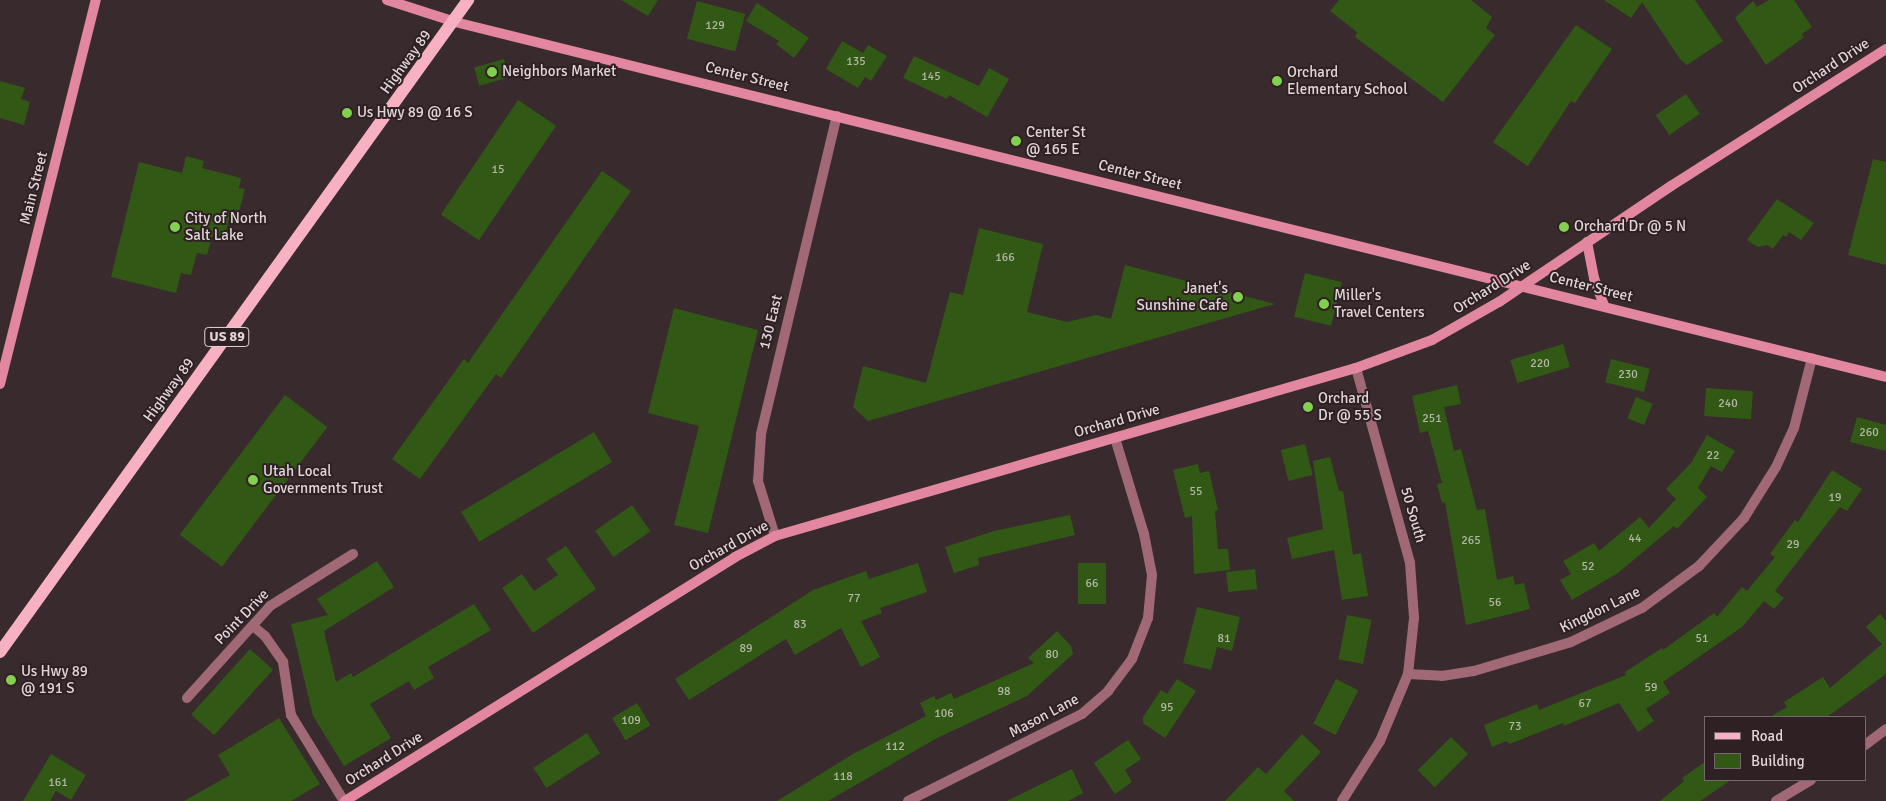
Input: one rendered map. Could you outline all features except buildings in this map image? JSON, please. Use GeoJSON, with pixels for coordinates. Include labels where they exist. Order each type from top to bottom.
{"type":"FeatureCollection","features":[{"type":"Feature","properties":{"kind":"main road","name":"Main Street"},"geometry":{"type":"LineString","coordinates":[[0,384],[96,0]]}},
{"type":"Feature","properties":{"kind":"main road","name":"Center Street"},"geometry":{"type":"LineString","coordinates":[[387,0],[455,22],[1886,377]]}},
{"type":"Feature","properties":{"kind":"main road","name":"Highway 89"},"geometry":{"type":"LineString","coordinates":[[0,652],[455,22],[468,0]]}},
{"type":"Feature","properties":{"kind":"main road","name":"Orchard Drive"},"geometry":{"type":"LineString","coordinates":[[345,801],[735,557],[775,536],[1356,368],[1432,340],[1523,286],[1587,242],[1886,49]]}},
{"type":"Feature","properties":{"kind":"main road"},"geometry":{"type":"LineString","coordinates":[[1587,242],[1594,278],[1604,306]]}},
{"type":"Feature","properties":{"kind":"street","name":"130 East"},"geometry":{"type":"LineString","coordinates":[[775,536],[758,481],[761,434],[837,116]]}},
{"type":"Feature","properties":{"kind":"street","name":"Kingdon Lane"},"geometry":{"type":"LineString","coordinates":[[1408,674],[1442,676],[1474,671],[1571,642],[1619,621],[1680,583],[1732,532],[1776,467],[1794,428],[1812,358]]}},
{"type":"Feature","properties":{"kind":"street","name":"50 South"},"geometry":{"type":"LineString","coordinates":[[1356,368],[1410,563],[1414,618],[1408,674]]}},
{"type":"Feature","properties":{"kind":"street","name":"Mason Lane"},"geometry":{"type":"LineString","coordinates":[[908,801],[1082,714],[1108,691],[1132,658],[1148,618],[1152,575],[1144,534],[1115,438]]}},
{"type":"Feature","properties":{"kind":"street","name":"Point Drive"},"geometry":{"type":"LineString","coordinates":[[187,698],[281,598],[354,554]]}},
{"type":"Feature","properties":{"kind":"street"},"geometry":{"type":"LineString","coordinates":[[253,626],[265,636],[283,662],[291,715],[345,801]]}},
{"type":"Feature","properties":{"kind":"street"},"geometry":{"type":"LineString","coordinates":[[1342,801],[1380,741],[1408,674]]}},
{"type":"Feature","properties":{"kind":"street"},"geometry":{"type":"LineString","coordinates":[[1866,744],[1886,730]]}},
{"type":"Feature","properties":{"kind":"street"},"geometry":{"type":"LineString","coordinates":[[1776,801],[1809,781]]}},
{"type":"Feature","properties":{"kind":"place","name":"Neighbors Market"},"geometry":{"type":"Point","coordinates":[492,72]}},
{"type":"Feature","properties":{"kind":"place","name":"Orchard Elementary School"},"geometry":{"type":"Point","coordinates":[1277,81]}},
{"type":"Feature","properties":{"kind":"place","name":"Us Hwy 89 @ 16 S"},"geometry":{"type":"Point","coordinates":[347,113]}},
{"type":"Feature","properties":{"kind":"place","name":"Center St @ 165 E"},"geometry":{"type":"Point","coordinates":[1016,141]}},
{"type":"Feature","properties":{"kind":"place","name":"City of North Salt Lake"},"geometry":{"type":"Point","coordinates":[175,227]}},
{"type":"Feature","properties":{"kind":"place","name":"Orchard Dr @ 5 N"},"geometry":{"type":"Point","coordinates":[1564,227]}},
{"type":"Feature","properties":{"kind":"place","name":"Janet's Sunshine Cafe"},"geometry":{"type":"Point","coordinates":[1238,297]}},
{"type":"Feature","properties":{"kind":"place","name":"Miller's Travel Centers"},"geometry":{"type":"Point","coordinates":[1324,304]}},
{"type":"Feature","properties":{"kind":"place","name":"Orchard Dr @ 55 S"},"geometry":{"type":"Point","coordinates":[1308,407]}},
{"type":"Feature","properties":{"kind":"place","name":"Utah Local Governments Trust"},"geometry":{"type":"Point","coordinates":[253,480]}},
{"type":"Feature","properties":{"kind":"place","name":"Us Hwy 89 @ 191 S"},"geometry":{"type":"Point","coordinates":[11,680]}}]}
